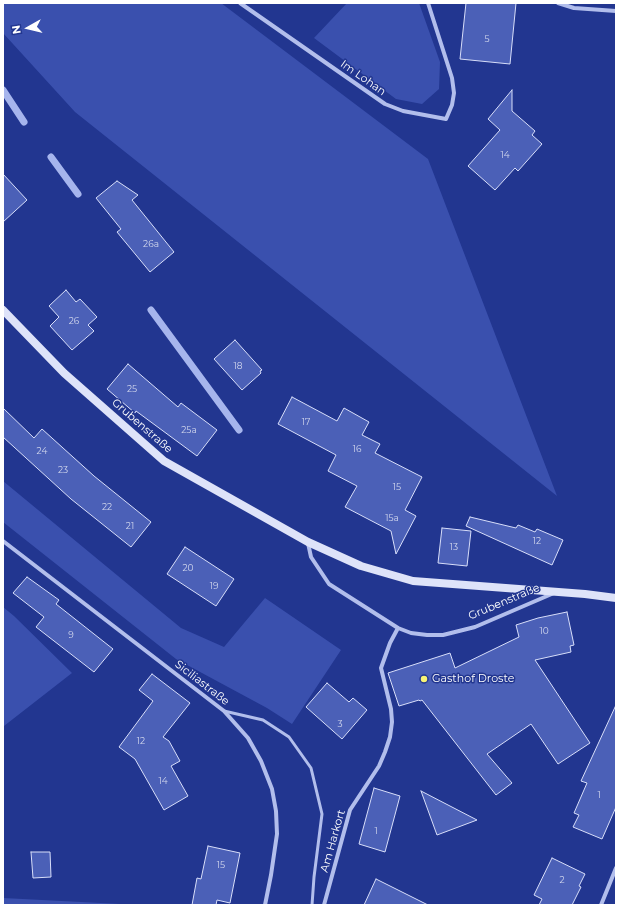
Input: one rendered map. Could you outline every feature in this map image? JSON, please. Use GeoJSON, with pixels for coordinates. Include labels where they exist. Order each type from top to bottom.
{"type":"FeatureCollection","features":[{"type":"Feature","properties":{"kind":"main road","name":"Grubenstraße"},"geometry":{"type":"LineString","coordinates":[[3,310],[64,373],[164,461],[308,542],[361,566],[413,582],[585,594],[616,598]]}},
{"type":"Feature","properties":{"kind":"street","name":"Im Lohan"},"geometry":{"type":"LineString","coordinates":[[240,3],[385,104],[403,111],[446,118],[452,105],[454,93],[452,78],[428,3]]}},
{"type":"Feature","properties":{"kind":"street"},"geometry":{"type":"LineString","coordinates":[[558,3],[574,8],[616,11]]}},
{"type":"Feature","properties":{"kind":"street","name":"Siciliastraße"},"geometry":{"type":"LineString","coordinates":[[3,541],[224,711],[248,738],[262,761],[272,789],[276,811],[277,834],[265,905]]}},
{"type":"Feature","properties":{"kind":"street","name":"Grubenstraße"},"geometry":{"type":"LineString","coordinates":[[308,542],[311,557],[329,584],[398,628],[411,633],[443,635],[475,628],[557,592]]}},
{"type":"Feature","properties":{"kind":"street","name":"Am Harkort"},"geometry":{"type":"LineString","coordinates":[[324,905],[350,810],[379,766],[390,737],[392,722],[391,709],[381,668],[390,643],[398,628]]}},
{"type":"Feature","properties":{"kind":"street"},"geometry":{"type":"LineString","coordinates":[[601,905],[616,868]]}},
{"type":"Feature","properties":{"kind":"lane"},"geometry":{"type":"LineString","coordinates":[[224,711],[263,720],[289,737],[312,768],[322,814],[312,905]]}},
{"type":"Feature","properties":{"kind":"shaded area"},"geometry":{"type":"Polygon","coordinates":[[[3,3],[221,3],[428,159],[557,496],[75,112],[3,33],[3,3]]]}},
{"type":"Feature","properties":{"kind":"shaded area"},"geometry":{"type":"Polygon","coordinates":[[[347,3],[419,3],[440,62],[439,89],[422,104],[396,99],[314,38],[347,3]]]}},
{"type":"Feature","properties":{"kind":"shaded area"},"geometry":{"type":"Polygon","coordinates":[[[3,481],[181,628],[224,647],[265,598],[341,650],[292,724],[267,708],[176,659],[3,522],[3,481]]]}},
{"type":"Feature","properties":{"kind":"shaded area"},"geometry":{"type":"Polygon","coordinates":[[[3,607],[72,673],[4,726],[3,725],[3,607]]]}},
{"type":"Feature","properties":{"kind":"shaded area"},"geometry":{"type":"Polygon","coordinates":[[[3,898],[140,905],[3,905],[3,898]]]}},
{"type":"Feature","properties":{"kind":"building"},"geometry":{"type":"Polygon","coordinates":[[[466,3],[516,3],[510,64],[460,59],[466,3]]]}},
{"type":"Feature","properties":{"kind":"building"},"geometry":{"type":"Polygon","coordinates":[[[512,90],[512,111],[535,131],[532,135],[542,144],[518,171],[515,168],[495,190],[468,166],[500,130],[488,119],[512,90]]]}},
{"type":"Feature","properties":{"kind":"building"},"geometry":{"type":"Polygon","coordinates":[[[3,174],[27,200],[3,222],[3,174]]]}},
{"type":"Feature","properties":{"kind":"building"},"geometry":{"type":"Polygon","coordinates":[[[117,181],[138,195],[132,200],[174,252],[150,272],[117,232],[121,229],[96,198],[117,181]]]}},
{"type":"Feature","properties":{"kind":"building"},"geometry":{"type":"Polygon","coordinates":[[[66,290],[76,302],[80,299],[97,317],[88,325],[94,331],[72,350],[50,326],[59,317],[49,306],[66,290]]]}},
{"type":"Feature","properties":{"kind":"building"},"geometry":{"type":"Polygon","coordinates":[[[235,340],[262,370],[260,371],[261,373],[242,390],[214,359],[235,340]]]}},
{"type":"Feature","properties":{"kind":"building"},"geometry":{"type":"Polygon","coordinates":[[[128,364],[178,407],[181,403],[217,430],[197,456],[136,411],[135,413],[107,389],[128,364]]]}},
{"type":"Feature","properties":{"kind":"building"},"geometry":{"type":"Polygon","coordinates":[[[292,397],[337,421],[344,408],[369,422],[362,435],[380,444],[375,453],[422,477],[405,510],[416,516],[396,554],[391,531],[345,507],[357,486],[328,471],[336,455],[278,424],[292,397]]]}},
{"type":"Feature","properties":{"kind":"building"},"geometry":{"type":"Polygon","coordinates":[[[3,408],[34,438],[42,429],[94,476],[151,522],[131,547],[71,499],[3,437],[3,408]]]}},
{"type":"Feature","properties":{"kind":"building"},"geometry":{"type":"Polygon","coordinates":[[[470,517],[516,528],[518,525],[535,532],[537,529],[563,540],[552,565],[466,526],[470,517]]]}},
{"type":"Feature","properties":{"kind":"building"},"geometry":{"type":"Polygon","coordinates":[[[442,528],[471,531],[467,566],[438,563],[442,528]]]}},
{"type":"Feature","properties":{"kind":"building"},"geometry":{"type":"Polygon","coordinates":[[[185,547],[234,579],[216,606],[167,574],[185,547]]]}},
{"type":"Feature","properties":{"kind":"building"},"geometry":{"type":"Polygon","coordinates":[[[27,577],[59,600],[56,604],[113,649],[94,672],[36,627],[44,617],[13,593],[27,577]]]}},
{"type":"Feature","properties":{"kind":"building"},"geometry":{"type":"Polygon","coordinates":[[[567,612],[574,645],[570,646],[571,652],[535,660],[590,743],[558,764],[531,724],[487,754],[512,783],[496,795],[422,700],[399,706],[388,673],[450,653],[455,668],[519,637],[516,625],[538,618],[567,612]]]}},
{"type":"Feature","properties":{"kind":"building"},"geometry":{"type":"Polygon","coordinates":[[[152,674],[190,703],[163,737],[169,741],[180,761],[171,766],[188,796],[164,810],[135,759],[119,747],[153,701],[139,690],[152,674]]]}},
{"type":"Feature","properties":{"kind":"building"},"geometry":{"type":"Polygon","coordinates":[[[327,683],[349,702],[353,698],[367,710],[342,739],[306,707],[327,683]]]}},
{"type":"Feature","properties":{"kind":"building"},"geometry":{"type":"Polygon","coordinates":[[[616,705],[616,807],[602,839],[573,827],[579,815],[574,813],[587,783],[581,781],[616,705]]]}},
{"type":"Feature","properties":{"kind":"building"},"geometry":{"type":"Polygon","coordinates":[[[374,788],[400,796],[385,852],[359,844],[374,788]]]}},
{"type":"Feature","properties":{"kind":"building"},"geometry":{"type":"Polygon","coordinates":[[[421,791],[477,820],[437,835],[421,791]]]}},
{"type":"Feature","properties":{"kind":"building"},"geometry":{"type":"Polygon","coordinates":[[[208,846],[240,853],[230,903],[217,900],[216,905],[192,905],[197,878],[201,879],[208,846]]]}},
{"type":"Feature","properties":{"kind":"building"},"geometry":{"type":"Polygon","coordinates":[[[31,852],[50,852],[51,877],[33,878],[31,852]]]}},
{"type":"Feature","properties":{"kind":"building"},"geometry":{"type":"Polygon","coordinates":[[[552,858],[585,874],[579,886],[581,887],[572,905],[539,905],[542,899],[534,895],[552,858]]]}},
{"type":"Feature","properties":{"kind":"building"},"geometry":{"type":"Polygon","coordinates":[[[376,879],[428,905],[364,905],[376,879]]]}},
{"type":"Feature","properties":{"kind":"waterway"},"geometry":{"type":"LineString","coordinates":[[3,90],[24,122]]}},
{"type":"Feature","properties":{"kind":"waterway"},"geometry":{"type":"LineString","coordinates":[[51,157],[78,194]]}},
{"type":"Feature","properties":{"kind":"waterway"},"geometry":{"type":"LineString","coordinates":[[151,310],[239,430]]}},
{"type":"Feature","properties":{"kind":"place","name":"Gasthof Droste"},"geometry":{"type":"Point","coordinates":[424,679]}}]}
